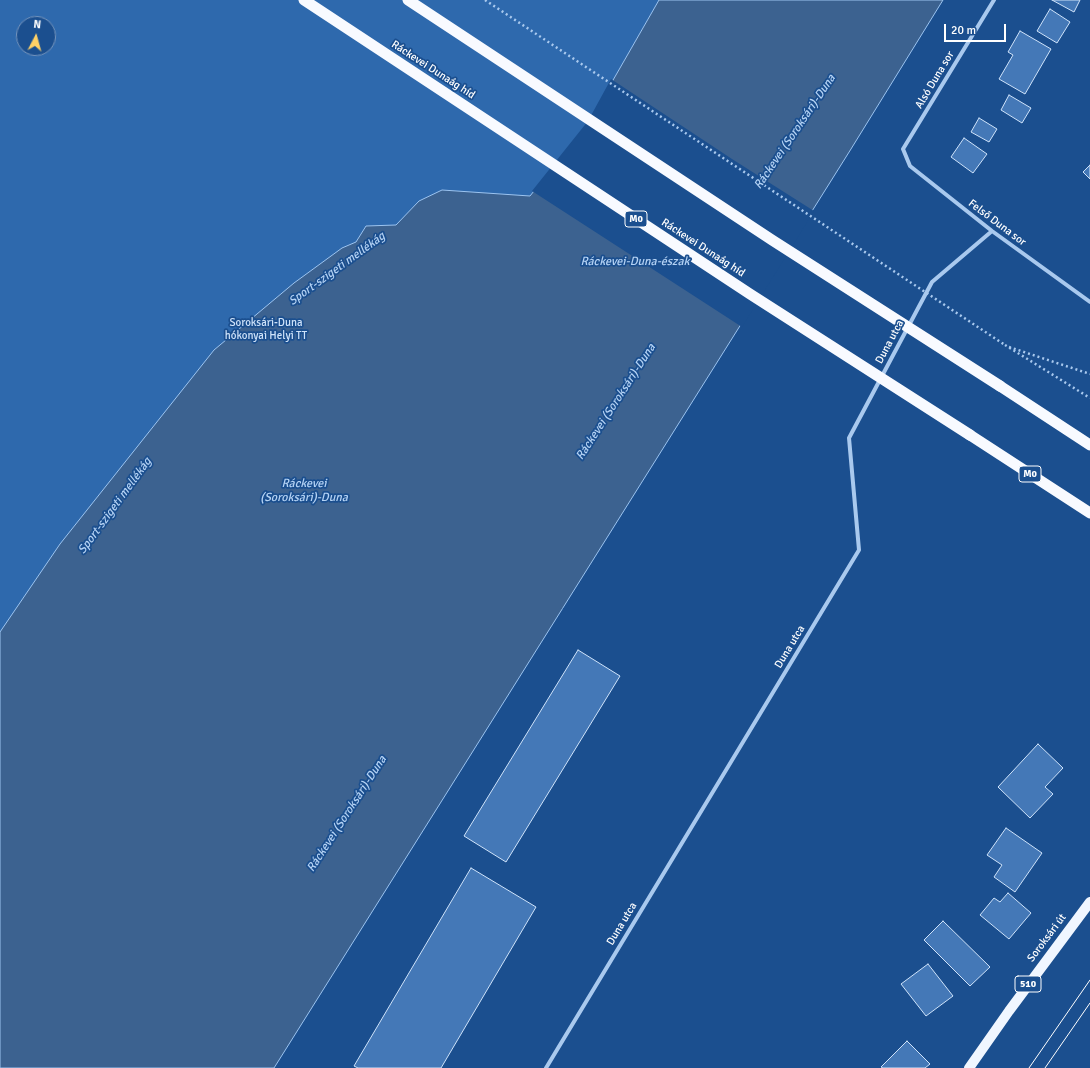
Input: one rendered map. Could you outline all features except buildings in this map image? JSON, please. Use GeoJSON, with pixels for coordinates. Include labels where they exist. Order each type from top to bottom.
{"type":"FeatureCollection","features":[{"type":"Feature","properties":{"kind":"highway","name":"Ráckevei Dunaág híd"},"geometry":{"type":"LineString","coordinates":[[304,0],[750,294],[1090,513]]}},
{"type":"Feature","properties":{"kind":"highway"},"geometry":{"type":"LineString","coordinates":[[408,0],[766,236],[1090,445]]}},
{"type":"Feature","properties":{"kind":"main road","name":"Soroksári út"},"geometry":{"type":"LineString","coordinates":[[968,1068],[1090,902]]}},
{"type":"Feature","properties":{"kind":"street","name":"Alsó Duna sor"},"geometry":{"type":"LineString","coordinates":[[903,149],[994,0]]}},
{"type":"Feature","properties":{"kind":"street","name":"Felső Duna sor"},"geometry":{"type":"LineString","coordinates":[[903,149],[910,166],[992,231],[1090,302]]}},
{"type":"Feature","properties":{"kind":"street","name":"Duna utca"},"geometry":{"type":"LineString","coordinates":[[546,1068],[859,550],[849,438],[932,282],[992,231]]}},
{"type":"Feature","properties":{"kind":"path"},"geometry":{"type":"LineString","coordinates":[[485,0],[1005,345],[1090,398]]}},
{"type":"Feature","properties":{"kind":"path"},"geometry":{"type":"LineString","coordinates":[[1005,345],[1090,374]]}},
{"type":"Feature","properties":{"kind":"green space","name":"Soroksári-Duna hókonyai Helyi TT"},"geometry":{"type":"Polygon","coordinates":[[[0,0],[659,0],[589,122],[530,197],[498,194],[43,1068],[0,1068],[0,0]]]}},
{"type":"Feature","properties":{"kind":"water","name":"Ráckevei-Duna-észak"},"geometry":{"type":"Polygon","coordinates":[[[659,0],[943,0],[274,1068],[0,1068],[0,632],[60,544],[214,350],[294,283],[342,248],[356,242],[366,226],[396,225],[419,201],[442,190],[530,196],[589,122],[659,0]]]}},
{"type":"Feature","properties":{"kind":"pier"},"geometry":{"type":"Polygon","coordinates":[[[611,79],[814,211],[742,327],[532,191],[588,121],[611,79]]]}},
{"type":"Feature","properties":{"kind":"tram line"},"geometry":{"type":"LineString","coordinates":[[1029,1068],[1090,980]]}},
{"type":"Feature","properties":{"kind":"tram line"},"geometry":{"type":"LineString","coordinates":[[1045,1068],[1090,1003]]}},
{"type":"Feature","properties":{"kind":"water label","name":"Ráckevei (Soroksári)-Duna"},"geometry":{"type":"Point","coordinates":[795,132]}},
{"type":"Feature","properties":{"kind":"water label","name":"Sport-szigeti mellékág"},"geometry":{"type":"Point","coordinates":[337,269]}},
{"type":"Feature","properties":{"kind":"water label","name":"Ráckevei (Soroksári)-Duna"},"geometry":{"type":"Point","coordinates":[616,402]}},
{"type":"Feature","properties":{"kind":"water label","name":"Ráckevei (Soroksári)-Duna"},"geometry":{"type":"Point","coordinates":[304,491]}},
{"type":"Feature","properties":{"kind":"water label","name":"Sport-szigeti mellékág"},"geometry":{"type":"Point","coordinates":[115,506]}},
{"type":"Feature","properties":{"kind":"water label","name":"Ráckevei (Soroksári)-Duna"},"geometry":{"type":"Point","coordinates":[347,814]}}]}
